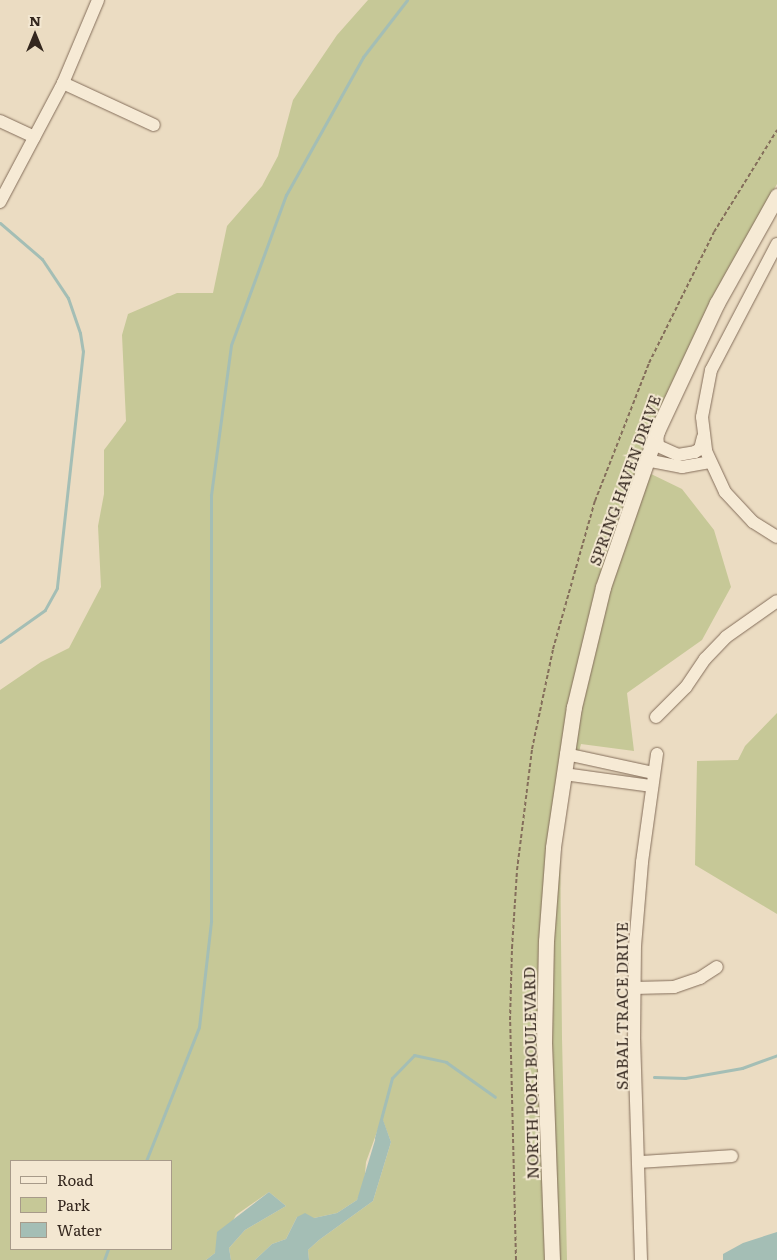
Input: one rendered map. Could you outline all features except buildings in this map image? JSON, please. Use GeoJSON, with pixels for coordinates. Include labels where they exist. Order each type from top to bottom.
{"type":"FeatureCollection","features":[{"type":"Feature","properties":{"kind":"street"},"geometry":{"type":"LineString","coordinates":[[0,202],[63,83],[98,0]]}},
{"type":"Feature","properties":{"kind":"street"},"geometry":{"type":"LineString","coordinates":[[63,83],[154,125]]}},
{"type":"Feature","properties":{"kind":"street"},"geometry":{"type":"LineString","coordinates":[[0,121],[34,137]]}},
{"type":"Feature","properties":{"kind":"street","name":"SPRING HAVEN DRIVE"},"geometry":{"type":"LineString","coordinates":[[574,707],[603,587],[657,431],[717,303],[777,196]]}},
{"type":"Feature","properties":{"kind":"street"},"geometry":{"type":"LineString","coordinates":[[777,244],[711,370],[703,407],[703,437],[710,462],[734,503],[753,522],[777,537]]}},
{"type":"Feature","properties":{"kind":"street"},"geometry":{"type":"LineString","coordinates":[[657,431],[658,446],[678,455],[695,452],[703,437]]}},
{"type":"Feature","properties":{"kind":"street"},"geometry":{"type":"LineString","coordinates":[[646,460],[682,468],[710,462]]}},
{"type":"Feature","properties":{"kind":"street"},"geometry":{"type":"LineString","coordinates":[[656,717],[686,687],[705,659],[726,637],[777,601]]}},
{"type":"Feature","properties":{"kind":"street","name":"NORTH PORT BOULEVARD"},"geometry":{"type":"LineString","coordinates":[[552,1260],[544,993],[550,883],[566,754],[574,707]]}},
{"type":"Feature","properties":{"kind":"street"},"geometry":{"type":"LineString","coordinates":[[566,754],[654,773]]}},
{"type":"Feature","properties":{"kind":"street","name":"SABAL TRACE DRIVE"},"geometry":{"type":"LineString","coordinates":[[641,1260],[640,1162],[634,988],[641,869],[657,754]]}},
{"type":"Feature","properties":{"kind":"street"},"geometry":{"type":"LineString","coordinates":[[620,782],[622,765]]}},
{"type":"Feature","properties":{"kind":"street"},"geometry":{"type":"LineString","coordinates":[[564,774],[652,786]]}},
{"type":"Feature","properties":{"kind":"street"},"geometry":{"type":"LineString","coordinates":[[634,988],[674,987],[694,981],[717,967]]}},
{"type":"Feature","properties":{"kind":"street"},"geometry":{"type":"LineString","coordinates":[[640,1162],[732,1156]]}},
{"type":"Feature","properties":{"kind":"green space"},"geometry":{"type":"Polygon","coordinates":[[[368,0],[777,0],[777,184],[714,294],[652,425],[553,803],[546,1260],[309,1260],[308,1250],[373,1201],[391,1142],[382,1118],[366,1162],[364,1185],[357,1200],[337,1213],[314,1218],[297,1217],[286,1239],[272,1244],[255,1260],[231,1260],[229,1248],[245,1230],[286,1206],[269,1192],[236,1215],[215,1253],[206,1260],[0,1260],[0,690],[41,662],[69,648],[101,587],[98,526],[104,494],[104,450],[126,421],[122,335],[128,314],[177,293],[213,293],[227,226],[262,186],[278,156],[293,100],[337,35],[368,0]]]}},
{"type":"Feature","properties":{"kind":"green space"},"geometry":{"type":"Polygon","coordinates":[[[647,472],[682,489],[714,530],[731,587],[702,640],[627,693],[634,751],[581,744],[579,752],[572,750],[579,708],[608,589],[647,472]]]}},
{"type":"Feature","properties":{"kind":"green space"},"geometry":{"type":"Polygon","coordinates":[[[777,713],[777,914],[695,865],[697,761],[738,760],[745,746],[777,713]]]}},
{"type":"Feature","properties":{"kind":"green space"},"geometry":{"type":"Polygon","coordinates":[[[560,837],[567,1260],[557,1260],[549,993],[560,837]]]}},
{"type":"Feature","properties":{"kind":"water"},"geometry":{"type":"Polygon","coordinates":[[[382,1117],[391,1142],[373,1201],[308,1250],[309,1260],[255,1260],[272,1244],[286,1239],[297,1217],[305,1213],[314,1218],[337,1213],[357,1200],[382,1117]]]}},
{"type":"Feature","properties":{"kind":"water"},"geometry":{"type":"Polygon","coordinates":[[[269,1192],[286,1206],[245,1230],[229,1248],[231,1260],[206,1260],[215,1253],[217,1232],[269,1192]]]}},
{"type":"Feature","properties":{"kind":"water"},"geometry":{"type":"Polygon","coordinates":[[[777,1232],[777,1260],[723,1260],[723,1254],[743,1243],[777,1232]]]}},
{"type":"Feature","properties":{"kind":"waterway"},"geometry":{"type":"LineString","coordinates":[[146,1160],[199,1027],[211,921],[211,495],[231,345],[286,195],[363,57],[407,0]]}},
{"type":"Feature","properties":{"kind":"waterway"},"geometry":{"type":"LineString","coordinates":[[0,223],[42,259],[68,298],[80,333],[83,351],[57,588],[45,610],[0,642]]}},
{"type":"Feature","properties":{"kind":"waterway"},"geometry":{"type":"LineString","coordinates":[[376,1138],[392,1078],[414,1055],[446,1062],[495,1097]]}},
{"type":"Feature","properties":{"kind":"waterway"},"geometry":{"type":"LineString","coordinates":[[654,1077],[685,1078],[742,1068],[777,1055]]}},
{"type":"Feature","properties":{"kind":"waterway"},"geometry":{"type":"LineString","coordinates":[[104,1260],[108,1250]]}}]}
